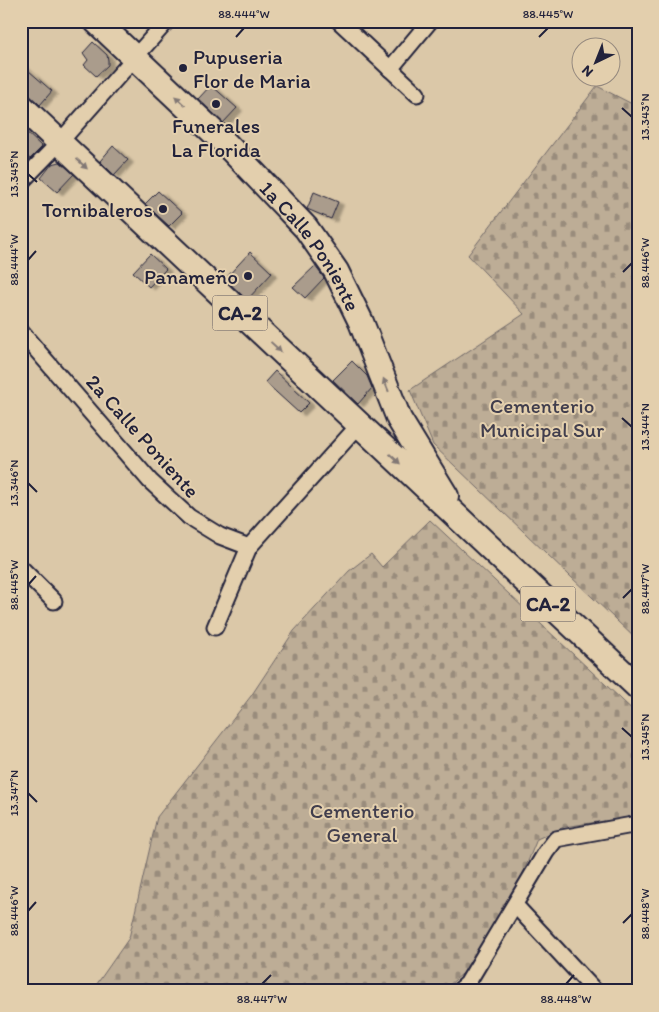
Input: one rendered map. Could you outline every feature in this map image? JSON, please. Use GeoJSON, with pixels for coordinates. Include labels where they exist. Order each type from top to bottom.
{"type":"FeatureCollection","features":[{"type":"Feature","properties":{"kind":"main road","name":"1a Calle Poniente"},"geometry":{"type":"LineString","coordinates":[[96,21],[227,145],[306,228],[336,271],[361,322],[399,419],[460,519]]}},
{"type":"Feature","properties":{"kind":"main road","name":"CA-2"},"geometry":{"type":"LineString","coordinates":[[21,106],[638,687]]}},
{"type":"Feature","properties":{"kind":"main road"},"geometry":{"type":"LineString","coordinates":[[362,428],[388,432],[399,419]]}},
{"type":"Feature","properties":{"kind":"street"},"geometry":{"type":"LineString","coordinates":[[21,182],[135,59],[166,21]]}},
{"type":"Feature","properties":{"kind":"street"},"geometry":{"type":"LineString","coordinates":[[339,21],[417,94]]}},
{"type":"Feature","properties":{"kind":"street"},"geometry":{"type":"LineString","coordinates":[[390,69],[430,21]]}},
{"type":"Feature","properties":{"kind":"street","name":"2a Calle Poniente"},"geometry":{"type":"LineString","coordinates":[[21,332],[150,481],[189,517],[220,536],[250,547]]}},
{"type":"Feature","properties":{"kind":"street"},"geometry":{"type":"LineString","coordinates":[[215,627],[250,547],[362,428]]}},
{"type":"Feature","properties":{"kind":"street"},"geometry":{"type":"LineString","coordinates":[[21,568],[54,601]]}},
{"type":"Feature","properties":{"kind":"street"},"geometry":{"type":"LineString","coordinates":[[460,991],[467,984],[546,852],[556,839],[638,824]]}},
{"type":"Feature","properties":{"kind":"street"},"geometry":{"type":"LineString","coordinates":[[515,905],[595,991]]}},
{"type":"Feature","properties":{"kind":"green space","name":"Cementerio Municipal Sur"},"geometry":{"type":"Polygon","coordinates":[[[595,88],[601,88],[638,107],[638,641],[433,445],[410,390],[524,314],[468,255],[595,88]]]}},
{"type":"Feature","properties":{"kind":"green space","name":"Cementerio General"},"geometry":{"type":"Polygon","coordinates":[[[430,520],[638,715],[638,816],[564,827],[537,839],[520,881],[468,969],[442,991],[92,991],[129,938],[157,817],[251,696],[294,631],[349,571],[371,554],[382,567],[430,520]]]}},
{"type":"Feature","properties":{"kind":"building"},"geometry":{"type":"Polygon","coordinates":[[[93,42],[107,55],[108,60],[108,65],[96,76],[84,65],[88,60],[83,53],[93,42]]]}},
{"type":"Feature","properties":{"kind":"building"},"geometry":{"type":"Polygon","coordinates":[[[21,64],[52,91],[40,105],[30,96],[21,93],[21,64]]]}},
{"type":"Feature","properties":{"kind":"building","name":"Funerales La Florida"},"geometry":{"type":"Polygon","coordinates":[[[211,85],[237,108],[223,123],[198,99],[211,85]]]}},
{"type":"Feature","properties":{"kind":"building"},"geometry":{"type":"Polygon","coordinates":[[[21,127],[42,147],[30,159],[21,150],[21,127]]]}},
{"type":"Feature","properties":{"kind":"building"},"geometry":{"type":"Polygon","coordinates":[[[113,146],[128,160],[114,175],[100,161],[113,146]]]}},
{"type":"Feature","properties":{"kind":"building"},"geometry":{"type":"Polygon","coordinates":[[[60,162],[74,174],[57,192],[41,178],[52,164],[60,162]]]}},
{"type":"Feature","properties":{"kind":"building","name":"Tornibaleros"},"geometry":{"type":"Polygon","coordinates":[[[158,191],[182,213],[169,226],[145,204],[158,191]]]}},
{"type":"Feature","properties":{"kind":"building"},"geometry":{"type":"Polygon","coordinates":[[[314,192],[338,202],[331,219],[307,209],[314,192]]]}},
{"type":"Feature","properties":{"kind":"building","name":"Panameño"},"geometry":{"type":"Polygon","coordinates":[[[250,252],[272,273],[247,300],[225,279],[250,252]]]}},
{"type":"Feature","properties":{"kind":"building"},"geometry":{"type":"Polygon","coordinates":[[[150,254],[166,269],[149,287],[133,272],[150,254]]]}},
{"type":"Feature","properties":{"kind":"building"},"geometry":{"type":"Polygon","coordinates":[[[315,266],[324,278],[305,298],[293,287],[315,266]]]}},
{"type":"Feature","properties":{"kind":"building"},"geometry":{"type":"Polygon","coordinates":[[[352,361],[367,376],[372,388],[358,404],[333,380],[352,361]]]}},
{"type":"Feature","properties":{"kind":"building"},"geometry":{"type":"Polygon","coordinates":[[[275,371],[309,403],[299,413],[265,382],[275,371]]]}},
{"type":"Feature","properties":{"kind":"place","name":"Pupuseria Flor de Maria"},"geometry":{"type":"Point","coordinates":[183,68]}},
{"type":"Feature","properties":{"kind":"place","name":"Funerales La Florida"},"geometry":{"type":"Point","coordinates":[216,104]}},
{"type":"Feature","properties":{"kind":"place","name":"Tornibaleros"},"geometry":{"type":"Point","coordinates":[163,209]}},
{"type":"Feature","properties":{"kind":"place","name":"Panameño"},"geometry":{"type":"Point","coordinates":[248,276]}}]}
